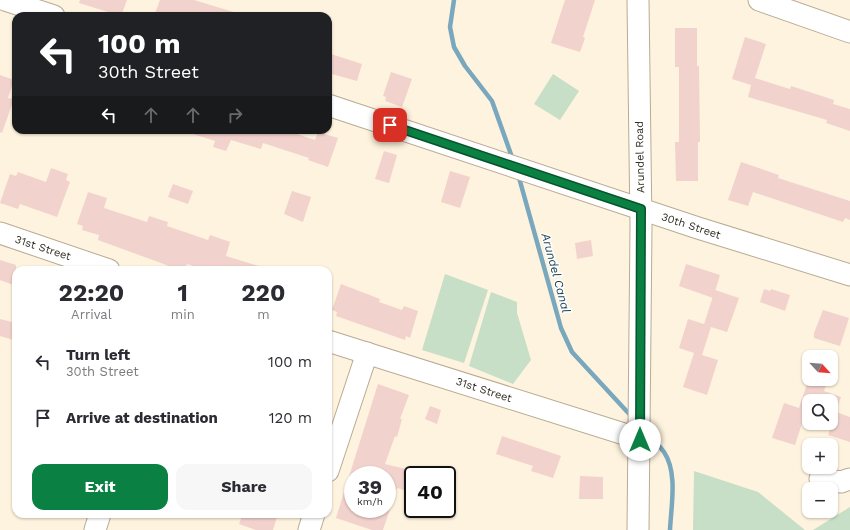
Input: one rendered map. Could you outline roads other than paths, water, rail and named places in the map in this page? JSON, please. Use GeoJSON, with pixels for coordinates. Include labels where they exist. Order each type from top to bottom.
{"type":"FeatureCollection","features":[{"type":"Feature","properties":{"kind":"street"},"geometry":{"type":"LineString","coordinates":[[5,0],[42,12]]}},
{"type":"Feature","properties":{"kind":"street","name":"Arundel Road"},"geometry":{"type":"LineString","coordinates":[[638,0],[641,209],[638,530]]}},
{"type":"Feature","properties":{"kind":"street"},"geometry":{"type":"LineString","coordinates":[[759,0],[850,32]]}},
{"type":"Feature","properties":{"kind":"street","name":"30th Street"},"geometry":{"type":"LineString","coordinates":[[332,106],[641,209],[850,275]]}},
{"type":"Feature","properties":{"kind":"street","name":"31st Street"},"geometry":{"type":"LineString","coordinates":[[0,234],[97,266]]}},
{"type":"Feature","properties":{"kind":"street","name":"31st Street"},"geometry":{"type":"LineString","coordinates":[[332,342],[640,440]]}},
{"type":"Feature","properties":{"kind":"street"},"geometry":{"type":"LineString","coordinates":[[332,459],[367,353]]}},
{"type":"Feature","properties":{"kind":"street"},"geometry":{"type":"LineString","coordinates":[[820,479],[841,482],[850,479]]}},
{"type":"Feature","properties":{"kind":"street"},"geometry":{"type":"LineString","coordinates":[[95,530],[99,518]]}},
{"type":"Feature","properties":{"kind":"street"},"geometry":{"type":"LineString","coordinates":[[309,530],[313,518]]}},
{"type":"Feature","properties":{"kind":"waterway","name":"Arundel Canal"},"geometry":{"type":"LineString","coordinates":[[454,0],[450,27],[454,47],[465,66],[492,101],[513,160]]}},
{"type":"Feature","properties":{"kind":"waterway","name":"Arundel Canal"},"geometry":{"type":"LineString","coordinates":[[518,174],[561,328],[572,352],[632,417]]}},
{"type":"Feature","properties":{"kind":"waterway","name":"Arundel Canal"},"geometry":{"type":"LineString","coordinates":[[647,433],[664,452],[671,470],[673,490],[670,530]]}}]}
